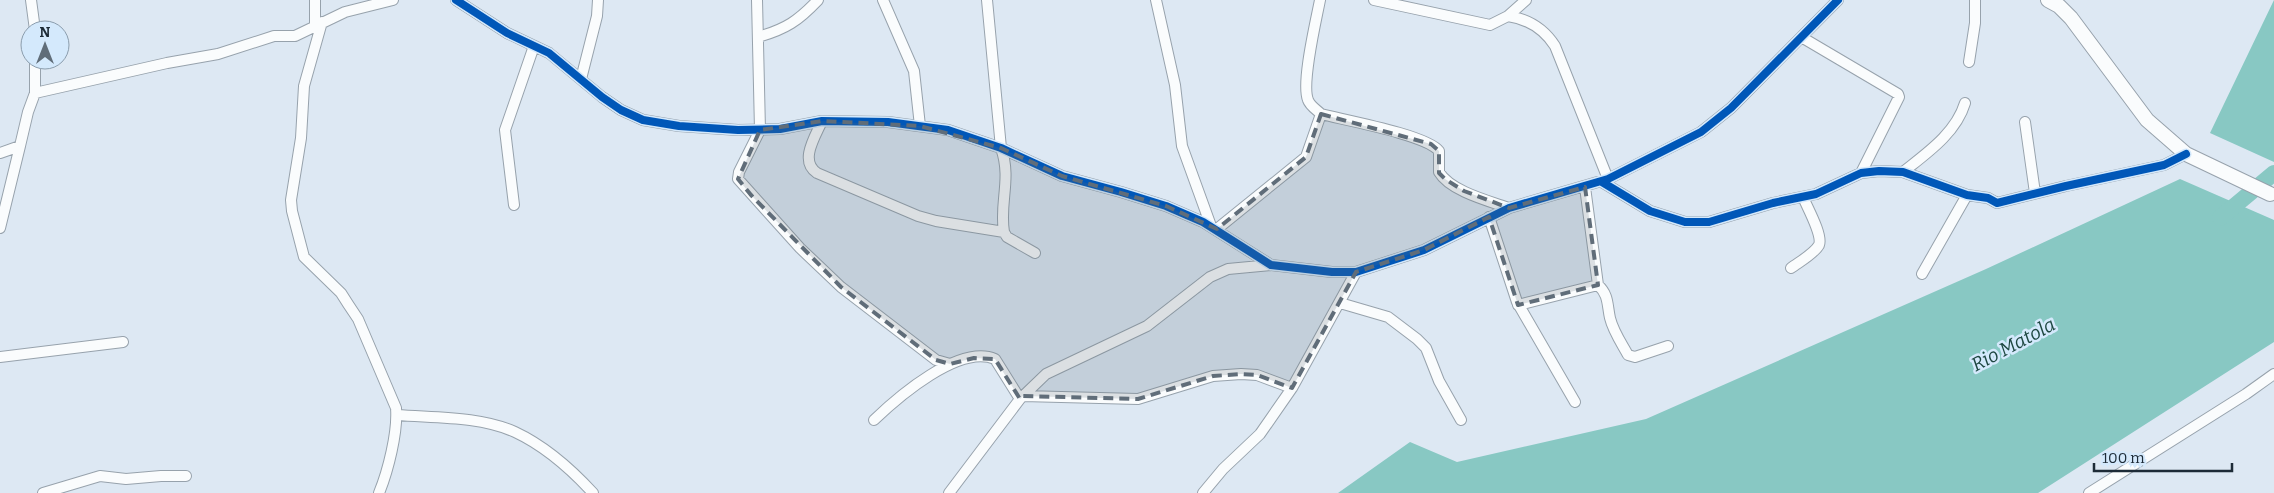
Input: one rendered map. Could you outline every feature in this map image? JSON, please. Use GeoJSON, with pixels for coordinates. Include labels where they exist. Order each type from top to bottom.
{"type":"FeatureCollection","features":[{"type":"Feature","properties":{"kind":"street"},"geometry":{"type":"LineString","coordinates":[[31,0],[34,20]]}},
{"type":"Feature","properties":{"kind":"street"},"geometry":{"type":"LineString","coordinates":[[315,0],[318,23],[304,86],[301,138],[291,200],[292,211],[304,257],[341,293],[358,319],[396,408],[397,415],[384,480],[379,493]]}},
{"type":"Feature","properties":{"kind":"street"},"geometry":{"type":"LineString","coordinates":[[35,93],[167,63],[218,54],[274,36],[295,36],[318,23],[362,7],[393,0]]}},
{"type":"Feature","properties":{"kind":"street"},"geometry":{"type":"LineString","coordinates":[[456,0],[507,34],[549,53],[620,110],[643,120],[679,126],[760,130],[780,129],[822,121],[888,122],[948,130],[1001,148],[1062,176],[1157,203],[1214,228],[1271,265]]}},
{"type":"Feature","properties":{"kind":"street"},"geometry":{"type":"LineString","coordinates":[[581,79],[595,25],[598,0]]}},
{"type":"Feature","properties":{"kind":"street"},"geometry":{"type":"LineString","coordinates":[[757,0],[760,130],[738,172],[738,179],[800,248],[841,287],[936,360],[950,364]]}},
{"type":"Feature","properties":{"kind":"street"},"geometry":{"type":"LineString","coordinates":[[758,37],[792,25],[818,0]]}},
{"type":"Feature","properties":{"kind":"street"},"geometry":{"type":"LineString","coordinates":[[883,0],[914,71],[920,126]]}},
{"type":"Feature","properties":{"kind":"street"},"geometry":{"type":"LineString","coordinates":[[987,0],[1001,148],[1007,180],[1004,232],[1007,237],[1035,253]]}},
{"type":"Feature","properties":{"kind":"street"},"geometry":{"type":"LineString","coordinates":[[1156,0],[1175,85],[1182,146],[1214,228]]}},
{"type":"Feature","properties":{"kind":"street"},"geometry":{"type":"LineString","coordinates":[[1320,0],[1308,65],[1306,95],[1310,104],[1321,114],[1394,132],[1431,144],[1440,151],[1439,172],[1445,179],[1464,191],[1509,208]]}},
{"type":"Feature","properties":{"kind":"street"},"geometry":{"type":"LineString","coordinates":[[1374,0],[1483,24],[1494,23],[1508,16],[1526,0]]}},
{"type":"Feature","properties":{"kind":"street"},"geometry":{"type":"LineString","coordinates":[[1524,19],[1526,0]]}},
{"type":"Feature","properties":{"kind":"street"},"geometry":{"type":"LineString","coordinates":[[949,493],[1021,398],[1052,371],[1147,326],[1210,277],[1228,270],[1271,265],[1332,272],[1356,272],[1424,250],[1509,208],[1605,181],[1701,132],[1731,108],[1803,38],[1838,0]]}},
{"type":"Feature","properties":{"kind":"street"},"geometry":{"type":"LineString","coordinates":[[1969,62],[1975,23],[1975,0]]}},
{"type":"Feature","properties":{"kind":"street"},"geometry":{"type":"LineString","coordinates":[[2056,2],[2071,18],[2147,120],[2186,154],[2270,194]]}},
{"type":"Feature","properties":{"kind":"street"},"geometry":{"type":"LineString","coordinates":[[1508,16],[1524,19],[1548,34],[1555,46],[1605,181],[1650,211],[1684,222],[1709,222],[1773,203],[1816,194],[1861,173],[1879,171],[1903,172],[1966,195],[1988,198],[1997,203],[2164,165],[2186,154]]}},
{"type":"Feature","properties":{"kind":"street"},"geometry":{"type":"LineString","coordinates":[[1803,38],[1898,94],[1899,97],[1861,173]]}},
{"type":"Feature","properties":{"kind":"street"},"geometry":{"type":"LineString","coordinates":[[514,205],[505,136],[506,124],[534,46]]}},
{"type":"Feature","properties":{"kind":"street"},"geometry":{"type":"LineString","coordinates":[[0,228],[28,112],[35,93],[35,70]]}},
{"type":"Feature","properties":{"kind":"street"},"geometry":{"type":"LineString","coordinates":[[1903,172],[1934,147],[1957,120],[1965,103]]}},
{"type":"Feature","properties":{"kind":"street"},"geometry":{"type":"LineString","coordinates":[[1214,228],[1308,155],[1321,114]]}},
{"type":"Feature","properties":{"kind":"street"},"geometry":{"type":"LineString","coordinates":[[822,121],[808,157],[810,166],[817,173],[918,216],[936,221],[1004,232]]}},
{"type":"Feature","properties":{"kind":"street"},"geometry":{"type":"LineString","coordinates":[[2025,122],[2035,193]]}},
{"type":"Feature","properties":{"kind":"street"},"geometry":{"type":"LineString","coordinates":[[0,153],[20,146]]}},
{"type":"Feature","properties":{"kind":"street"},"geometry":{"type":"LineString","coordinates":[[1585,186],[1598,285],[1604,291],[1609,302],[1610,319],[1628,355],[1635,357],[1668,346]]}},
{"type":"Feature","properties":{"kind":"street"},"geometry":{"type":"LineString","coordinates":[[1922,274],[1966,195]]}},
{"type":"Feature","properties":{"kind":"street"},"geometry":{"type":"LineString","coordinates":[[1792,268],[1819,244],[1819,235],[1803,197]]}},
{"type":"Feature","properties":{"kind":"street"},"geometry":{"type":"LineString","coordinates":[[1489,217],[1518,305],[1575,402]]}},
{"type":"Feature","properties":{"kind":"street"},"geometry":{"type":"LineString","coordinates":[[1202,493],[1223,469],[1255,442],[1292,388],[1356,272]]}},
{"type":"Feature","properties":{"kind":"street"},"geometry":{"type":"LineString","coordinates":[[1518,305],[1598,285]]}},
{"type":"Feature","properties":{"kind":"street"},"geometry":{"type":"LineString","coordinates":[[1340,303],[1388,317],[1417,339],[1426,348],[1439,380],[1461,420]]}},
{"type":"Feature","properties":{"kind":"street"},"geometry":{"type":"LineString","coordinates":[[0,357],[123,342]]}},
{"type":"Feature","properties":{"kind":"street"},"geometry":{"type":"LineString","coordinates":[[874,420],[912,387],[950,364],[987,356],[995,359],[1021,398]]}},
{"type":"Feature","properties":{"kind":"street"},"geometry":{"type":"LineString","coordinates":[[1021,398],[1138,399],[1213,376],[1241,374],[1257,375],[1292,388]]}},
{"type":"Feature","properties":{"kind":"street"},"geometry":{"type":"LineString","coordinates":[[2089,493],[2246,394],[2274,374]]}},
{"type":"Feature","properties":{"kind":"street"},"geometry":{"type":"LineString","coordinates":[[397,415],[468,420],[514,432],[548,451],[594,493]]}},
{"type":"Feature","properties":{"kind":"street"},"geometry":{"type":"LineString","coordinates":[[43,493],[100,476],[126,479],[186,476]]}},
{"type":"Feature","properties":{"kind":"highlighted area"},"geometry":{"type":"Polygon","coordinates":[[[1321,114],[1431,144],[1439,151],[1439,173],[1445,179],[1464,191],[1509,208],[1585,187],[1598,285],[1518,305],[1489,217],[1424,250],[1356,272],[1292,388],[1257,375],[1241,374],[1213,376],[1138,399],[1023,396],[1020,399],[995,359],[974,358],[950,364],[936,360],[841,287],[751,195],[738,179],[760,130],[822,121],[920,126],[1001,148],[1062,176],[1166,206],[1217,229],[1306,157],[1321,114]]]}},
{"type":"Feature","properties":{"kind":"water"},"geometry":{"type":"Polygon","coordinates":[[[2274,0],[2274,162],[2210,133],[2274,0]]]}},
{"type":"Feature","properties":{"kind":"water"},"geometry":{"type":"Polygon","coordinates":[[[2180,179],[2274,220],[2274,342],[2038,493],[1338,493],[1410,442],[1457,462],[1646,419],[1986,269],[2180,179]]]}},
{"type":"Feature","properties":{"kind":"waterway","name":"Rio Matola"},"geometry":{"type":"LineString","coordinates":[[2220,218],[2274,173]]}},
{"type":"Feature","properties":{"kind":"cycle path"},"geometry":{"type":"LineString","coordinates":[[456,0],[507,33],[549,53],[602,97],[621,110],[643,120],[679,126],[738,130],[780,129],[822,121],[888,122],[948,130],[1001,148],[1062,176],[1166,206],[1203,222],[1271,265],[1332,272],[1356,272],[1424,250],[1509,208],[1608,179],[1701,132],[1731,108],[1838,0]]}},
{"type":"Feature","properties":{"kind":"cycle path"},"geometry":{"type":"LineString","coordinates":[[1602,182],[1650,211],[1685,222],[1709,222],[1773,203],[1816,194],[1861,173],[1879,171],[1903,172],[1967,195],[1988,198],[1997,203],[2164,165],[2186,154]]}}]}
